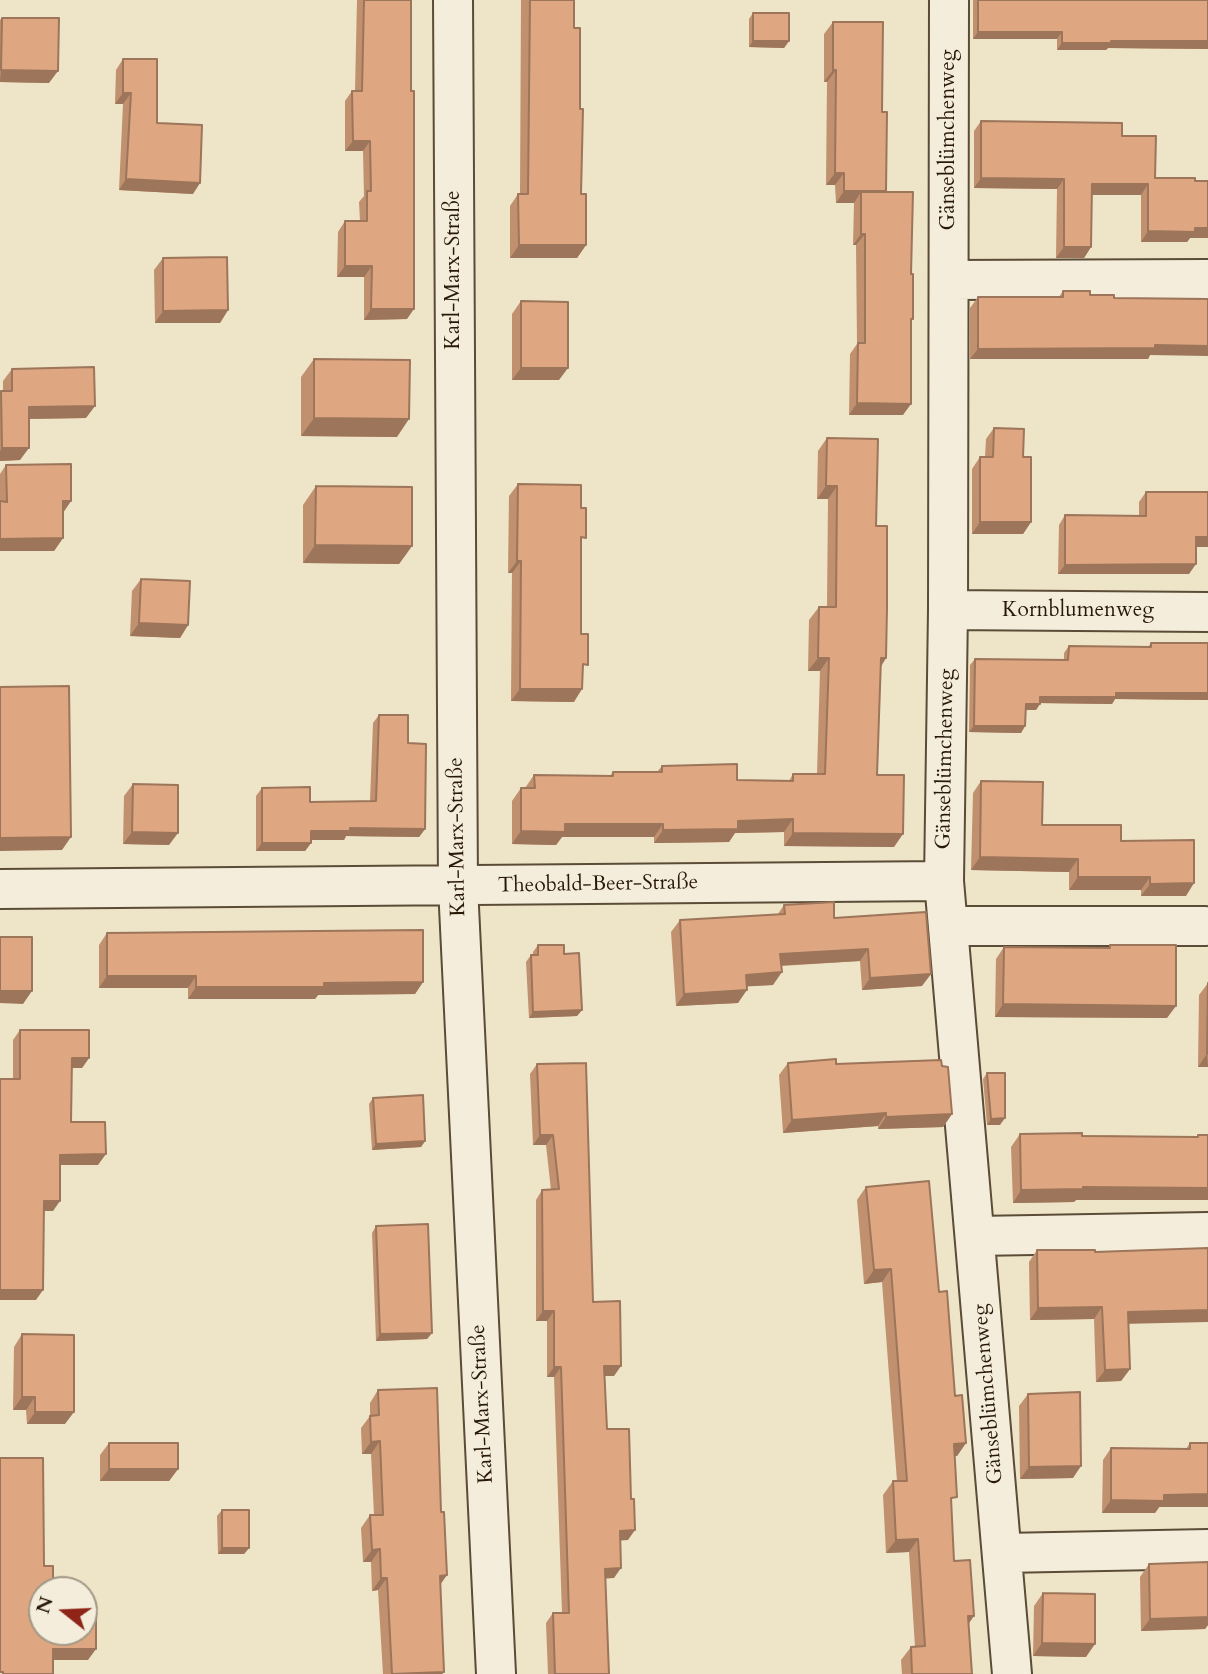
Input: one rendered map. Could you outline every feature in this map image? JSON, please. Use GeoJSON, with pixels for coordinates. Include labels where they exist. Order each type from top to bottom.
{"type":"FeatureCollection","features":[{"type":"Feature","properties":{"kind":"street","name":"Karl-Marx-Straße"},"geometry":{"type":"LineString","coordinates":[[453,0],[458,886],[496,1674]]}},
{"type":"Feature","properties":{"kind":"street","name":"Gänseblümchenweg"},"geometry":{"type":"LineString","coordinates":[[949,0],[948,610],[944,881],[1012,1674]]}},
{"type":"Feature","properties":{"kind":"street"},"geometry":{"type":"LineString","coordinates":[[948,280],[1208,279]]}},
{"type":"Feature","properties":{"kind":"street","name":"Kornblumenweg"},"geometry":{"type":"LineString","coordinates":[[948,610],[1208,612]]}},
{"type":"Feature","properties":{"kind":"street","name":"Theobald-Beer-Straße"},"geometry":{"type":"LineString","coordinates":[[0,889],[944,881]]}},
{"type":"Feature","properties":{"kind":"street"},"geometry":{"type":"LineString","coordinates":[[948,926],[1205,926]]}},
{"type":"Feature","properties":{"kind":"street"},"geometry":{"type":"LineString","coordinates":[[976,1236],[1208,1232]]}},
{"type":"Feature","properties":{"kind":"street"},"geometry":{"type":"LineString","coordinates":[[1003,1553],[1208,1549]]}},
{"type":"Feature","properties":{"kind":"building"},"geometry":{"type":"Polygon","coordinates":[[[364,0],[411,0],[411,91],[414,91],[414,309],[371,309],[372,266],[345,266],[345,221],[367,221],[367,191],[371,191],[370,141],[353,141],[352,91],[362,91],[364,0]]]}},
{"type":"Feature","properties":{"kind":"building"},"geometry":{"type":"Polygon","coordinates":[[[530,0],[574,0],[574,28],[580,28],[580,109],[583,109],[581,194],[586,194],[586,245],[519,245],[518,194],[528,194],[530,0]]]}},
{"type":"Feature","properties":{"kind":"building"},"geometry":{"type":"Polygon","coordinates":[[[978,0],[1208,0],[1208,41],[1062,43],[1062,32],[978,32],[978,0]]]}},
{"type":"Feature","properties":{"kind":"building"},"geometry":{"type":"Polygon","coordinates":[[[753,13],[789,13],[789,41],[753,41],[753,13]]]}},
{"type":"Feature","properties":{"kind":"building"},"geometry":{"type":"Polygon","coordinates":[[[2,18],[59,18],[58,71],[1,70],[2,18]]]}},
{"type":"Feature","properties":{"kind":"building"},"geometry":{"type":"Polygon","coordinates":[[[833,22],[883,22],[882,112],[887,112],[886,191],[844,191],[844,173],[835,173],[836,70],[833,70],[833,22]]]}},
{"type":"Feature","properties":{"kind":"building"},"geometry":{"type":"Polygon","coordinates":[[[123,59],[157,59],[157,123],[202,125],[200,183],[126,179],[131,93],[123,93],[123,59]]]}},
{"type":"Feature","properties":{"kind":"building"},"geometry":{"type":"Polygon","coordinates":[[[981,121],[1122,123],[1122,136],[1156,136],[1155,178],[1195,178],[1195,181],[1208,181],[1208,228],[1195,228],[1195,232],[1148,231],[1148,184],[1092,184],[1091,247],[1064,247],[1064,179],[981,178],[981,121]]]}},
{"type":"Feature","properties":{"kind":"building"},"geometry":{"type":"Polygon","coordinates":[[[861,192],[913,192],[911,404],[857,403],[858,343],[865,343],[865,234],[861,234],[861,192]]]}},
{"type":"Feature","properties":{"kind":"building"},"geometry":{"type":"Polygon","coordinates":[[[227,257],[228,310],[163,311],[163,258],[227,257]]]}},
{"type":"Feature","properties":{"kind":"building"},"geometry":{"type":"Polygon","coordinates":[[[1063,291],[1090,291],[1090,295],[1114,295],[1114,298],[1208,299],[1208,346],[978,349],[978,297],[1063,297],[1063,291]]]}},
{"type":"Feature","properties":{"kind":"building"},"geometry":{"type":"Polygon","coordinates":[[[521,301],[568,302],[568,368],[521,368],[521,301]]]}},
{"type":"Feature","properties":{"kind":"building"},"geometry":{"type":"Polygon","coordinates":[[[314,359],[410,360],[409,419],[314,418],[314,359]]]}},
{"type":"Feature","properties":{"kind":"building"},"geometry":{"type":"Polygon","coordinates":[[[94,367],[95,406],[29,407],[29,448],[2,448],[1,391],[12,391],[12,369],[94,367]]]}},
{"type":"Feature","properties":{"kind":"building"},"geometry":{"type":"Polygon","coordinates":[[[994,428],[1024,429],[1023,457],[1031,457],[1031,522],[980,522],[980,457],[993,457],[994,428]]]}},
{"type":"Feature","properties":{"kind":"building"},"geometry":{"type":"Polygon","coordinates":[[[827,438],[878,439],[876,526],[887,526],[887,608],[886,658],[881,658],[877,775],[904,775],[903,834],[793,833],[793,819],[738,821],[738,829],[663,830],[663,824],[565,824],[565,832],[521,831],[521,788],[535,788],[534,775],[613,776],[613,772],[662,772],[662,766],[737,764],[737,780],[793,781],[793,774],[825,774],[829,658],[818,658],[819,607],[836,607],[837,486],[826,486],[827,438]]]}},
{"type":"Feature","properties":{"kind":"building"},"geometry":{"type":"Polygon","coordinates":[[[71,464],[71,501],[63,501],[63,538],[0,539],[0,501],[7,502],[6,465],[71,464]]]}},
{"type":"Feature","properties":{"kind":"building"},"geometry":{"type":"Polygon","coordinates":[[[518,484],[581,485],[581,508],[586,508],[586,538],[581,537],[581,634],[588,634],[588,665],[583,664],[582,689],[520,689],[521,561],[517,561],[518,484]]]}},
{"type":"Feature","properties":{"kind":"building"},"geometry":{"type":"Polygon","coordinates":[[[316,486],[412,487],[412,546],[315,545],[316,486]]]}},
{"type":"Feature","properties":{"kind":"building"},"geometry":{"type":"Polygon","coordinates":[[[1146,492],[1208,492],[1208,537],[1196,537],[1196,564],[1065,565],[1065,515],[1146,516],[1146,492]]]}},
{"type":"Feature","properties":{"kind":"building"},"geometry":{"type":"Polygon","coordinates":[[[141,579],[190,581],[188,625],[139,623],[141,579]]]}},
{"type":"Feature","properties":{"kind":"building"},"geometry":{"type":"Polygon","coordinates":[[[1151,643],[1208,643],[1208,693],[1116,693],[1116,697],[1040,697],[1040,704],[1026,704],[1025,726],[974,726],[975,659],[1068,660],[1069,646],[1151,647],[1151,643]]]}},
{"type":"Feature","properties":{"kind":"building"},"geometry":{"type":"Polygon","coordinates":[[[69,686],[71,837],[0,838],[0,687],[69,686]]]}},
{"type":"Feature","properties":{"kind":"building"},"geometry":{"type":"Polygon","coordinates":[[[379,715],[408,715],[408,743],[426,744],[425,829],[350,828],[350,831],[311,831],[311,843],[262,843],[262,788],[310,787],[310,802],[376,801],[379,715]]]}},
{"type":"Feature","properties":{"kind":"building"},"geometry":{"type":"Polygon","coordinates":[[[981,781],[1043,782],[1042,825],[1121,825],[1121,841],[1194,840],[1194,883],[1150,884],[1150,877],[1078,877],[1078,859],[980,857],[981,781]]]}},
{"type":"Feature","properties":{"kind":"building"},"geometry":{"type":"Polygon","coordinates":[[[133,784],[178,785],[178,833],[132,832],[133,784]]]}},
{"type":"Feature","properties":{"kind":"building"},"geometry":{"type":"Polygon","coordinates":[[[834,902],[834,918],[926,912],[931,974],[870,978],[868,949],[780,954],[782,972],[746,975],[747,990],[684,994],[680,920],[785,914],[784,905],[834,902]]]}},
{"type":"Feature","properties":{"kind":"building"},"geometry":{"type":"Polygon","coordinates":[[[423,930],[423,982],[324,983],[324,987],[196,987],[196,976],[107,976],[107,933],[423,930]]]}},
{"type":"Feature","properties":{"kind":"building"},"geometry":{"type":"Polygon","coordinates":[[[0,937],[32,937],[32,991],[0,991],[0,937]]]}},
{"type":"Feature","properties":{"kind":"building"},"geometry":{"type":"Polygon","coordinates":[[[538,945],[564,945],[564,954],[579,953],[582,1010],[533,1012],[531,955],[538,955],[538,945]]]}},
{"type":"Feature","properties":{"kind":"building"},"geometry":{"type":"Polygon","coordinates":[[[1110,945],[1176,945],[1176,1006],[1003,1004],[1004,947],[1110,948],[1110,945]]]}},
{"type":"Feature","properties":{"kind":"building"},"geometry":{"type":"Polygon","coordinates":[[[1208,983],[1208,1054],[1207,1054],[1208,983]]]}},
{"type":"Feature","properties":{"kind":"building"},"geometry":{"type":"Polygon","coordinates":[[[20,1030],[89,1030],[89,1058],[72,1058],[71,1122],[105,1122],[106,1154],[60,1155],[60,1201],[44,1201],[43,1290],[0,1290],[0,1079],[20,1079],[20,1030]]]}},
{"type":"Feature","properties":{"kind":"building"},"geometry":{"type":"Polygon","coordinates":[[[836,1059],[836,1064],[941,1060],[942,1066],[948,1067],[952,1114],[886,1117],[886,1113],[792,1120],[788,1063],[836,1059]]]}},
{"type":"Feature","properties":{"kind":"building"},"geometry":{"type":"Polygon","coordinates":[[[586,1063],[593,1302],[620,1301],[621,1366],[604,1366],[607,1429],[629,1429],[631,1499],[634,1499],[635,1530],[620,1531],[621,1568],[605,1569],[609,1674],[555,1674],[553,1613],[569,1613],[561,1367],[554,1367],[554,1311],[543,1311],[542,1190],[559,1189],[553,1135],[540,1135],[537,1064],[586,1063]]]}},
{"type":"Feature","properties":{"kind":"building"},"geometry":{"type":"Polygon","coordinates":[[[987,1073],[1005,1073],[1005,1118],[991,1119],[987,1073]]]}},
{"type":"Feature","properties":{"kind":"building"},"geometry":{"type":"Polygon","coordinates":[[[423,1095],[425,1141],[376,1144],[373,1098],[423,1095]]]}},
{"type":"Feature","properties":{"kind":"building"},"geometry":{"type":"Polygon","coordinates":[[[1082,1133],[1082,1136],[1208,1135],[1208,1188],[1083,1187],[1021,1190],[1020,1134],[1082,1133]]]}},
{"type":"Feature","properties":{"kind":"building"},"geometry":{"type":"Polygon","coordinates":[[[929,1181],[939,1292],[947,1291],[955,1396],[962,1395],[966,1443],[954,1444],[957,1497],[951,1498],[954,1561],[970,1560],[974,1616],[968,1616],[972,1674],[912,1674],[911,1647],[925,1646],[918,1539],[896,1540],[893,1481],[907,1481],[891,1269],[874,1270],[866,1187],[929,1181]]]}},
{"type":"Feature","properties":{"kind":"building"},"geometry":{"type":"Polygon","coordinates":[[[428,1224],[432,1333],[380,1334],[376,1226],[428,1224]]]}},
{"type":"Feature","properties":{"kind":"building"},"geometry":{"type":"Polygon","coordinates":[[[1208,1248],[1208,1310],[1128,1312],[1130,1369],[1105,1370],[1102,1307],[1038,1308],[1037,1250],[1095,1252],[1208,1248]]]}},
{"type":"Feature","properties":{"kind":"building"},"geometry":{"type":"Polygon","coordinates":[[[22,1334],[74,1335],[74,1412],[35,1412],[35,1397],[22,1397],[22,1334]]]}},
{"type":"Feature","properties":{"kind":"building"},"geometry":{"type":"Polygon","coordinates":[[[437,1388],[441,1512],[444,1512],[447,1575],[440,1576],[444,1672],[392,1674],[387,1578],[381,1578],[380,1549],[372,1550],[370,1515],[383,1515],[380,1441],[371,1442],[370,1416],[379,1415],[378,1390],[437,1388]]]}},
{"type":"Feature","properties":{"kind":"building"},"geometry":{"type":"Polygon","coordinates":[[[1080,1392],[1081,1466],[1029,1467],[1028,1394],[1080,1392]]]}},
{"type":"Feature","properties":{"kind":"building"},"geometry":{"type":"Polygon","coordinates":[[[109,1443],[178,1443],[178,1469],[109,1469],[109,1443]]]}},
{"type":"Feature","properties":{"kind":"building"},"geometry":{"type":"Polygon","coordinates":[[[1190,1443],[1208,1443],[1208,1494],[1164,1495],[1164,1501],[1111,1500],[1111,1448],[1190,1449],[1190,1443]]]}},
{"type":"Feature","properties":{"kind":"building"},"geometry":{"type":"Polygon","coordinates":[[[0,1458],[43,1458],[44,1566],[53,1566],[53,1576],[28,1576],[28,1646],[96,1646],[96,1649],[53,1649],[53,1674],[0,1672],[0,1458]]]}},
{"type":"Feature","properties":{"kind":"building"},"geometry":{"type":"Polygon","coordinates":[[[222,1510],[249,1510],[249,1548],[222,1548],[222,1510]]]}},
{"type":"Feature","properties":{"kind":"building"},"geometry":{"type":"Polygon","coordinates":[[[1208,1562],[1208,1617],[1150,1619],[1149,1564],[1208,1562]]]}},
{"type":"Feature","properties":{"kind":"building"},"geometry":{"type":"Polygon","coordinates":[[[1043,1593],[1095,1594],[1095,1644],[1042,1643],[1043,1593]]]}}]}
